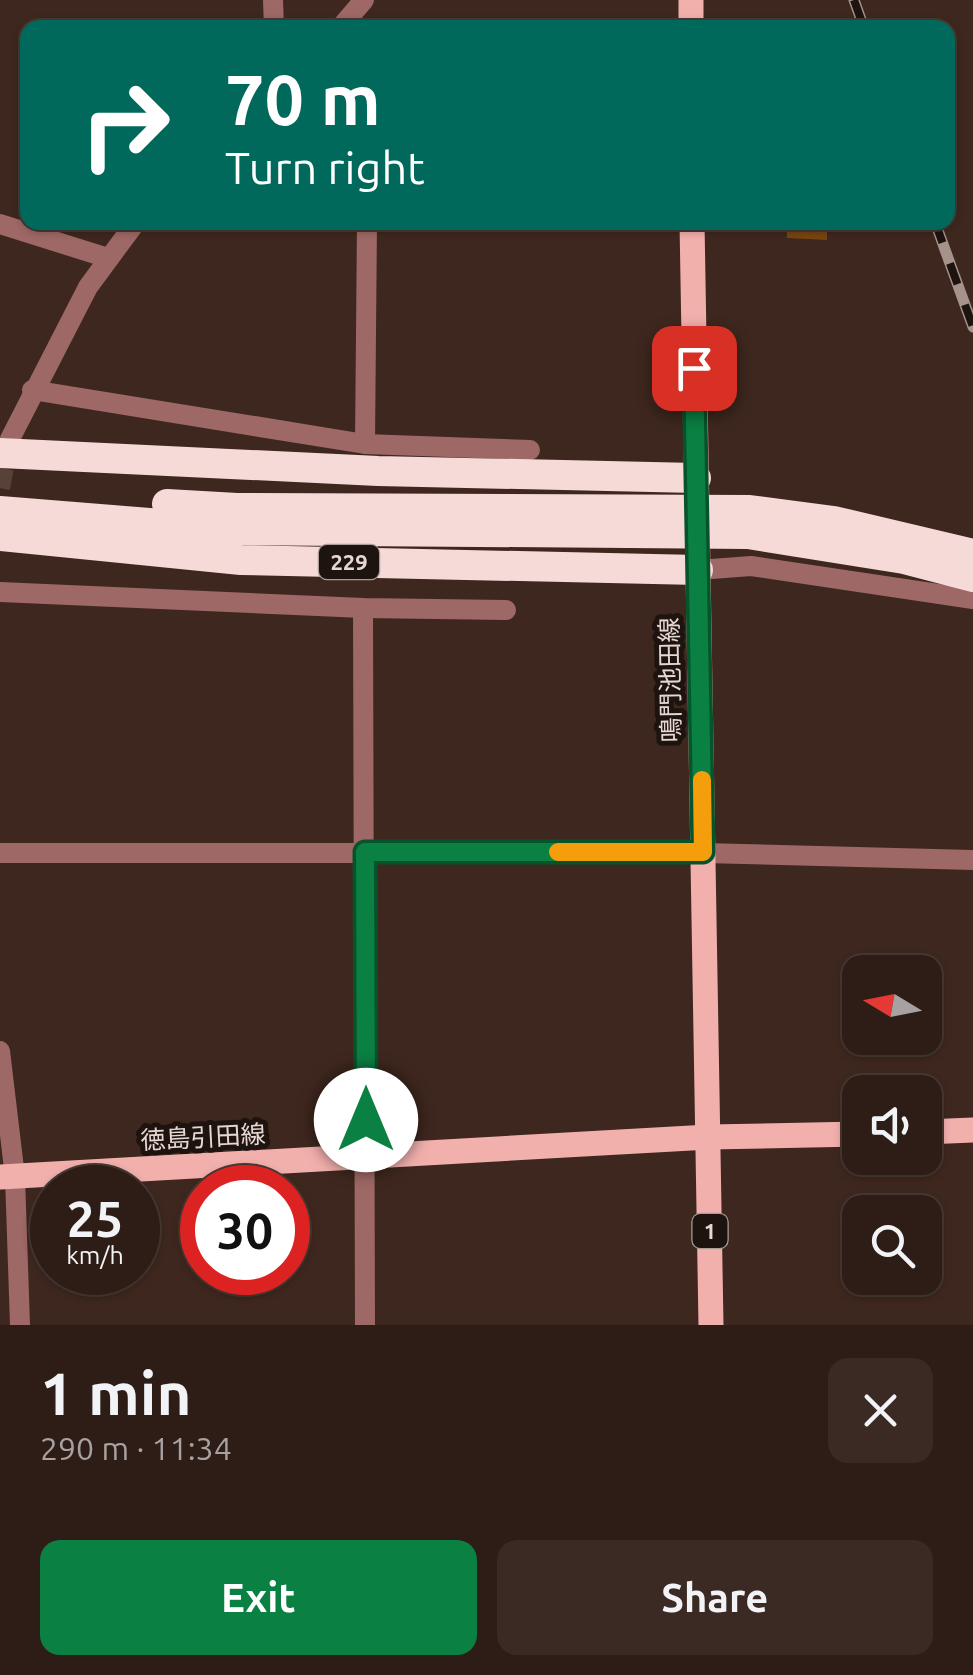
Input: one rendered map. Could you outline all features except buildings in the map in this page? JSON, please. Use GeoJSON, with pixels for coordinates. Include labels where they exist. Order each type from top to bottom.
{"type":"FeatureCollection","features":[{"type":"Feature","properties":{"kind":"highway"},"geometry":{"type":"LineString","coordinates":[[5,446],[397,472],[696,478]]}},
{"type":"Feature","properties":{"kind":"highway"},"geometry":{"type":"LineString","coordinates":[[0,492],[237,519],[750,510],[834,520],[973,554]]}},
{"type":"Feature","properties":{"kind":"highway"},"geometry":{"type":"LineString","coordinates":[[0,511],[748,534],[904,559],[973,577]]}},
{"type":"Feature","properties":{"kind":"highway","name":"229"},"geometry":{"type":"LineString","coordinates":[[0,536],[242,560],[698,570]]}},
{"type":"Feature","properties":{"kind":"main road","name":"鳴門池田線"},"geometry":{"type":"LineString","coordinates":[[692,230],[709,1137]]}},
{"type":"Feature","properties":{"kind":"main road"},"geometry":{"type":"LineString","coordinates":[[942,1131],[973,1130]]}},
{"type":"Feature","properties":{"kind":"main road","name":"徳島引田線"},"geometry":{"type":"LineString","coordinates":[[7,1177],[709,1137],[842,1134]]}},
{"type":"Feature","properties":{"kind":"main road","name":"1"},"geometry":{"type":"LineString","coordinates":[[709,1137],[711,1325]]}},
{"type":"Feature","properties":{"kind":"street"},"geometry":{"type":"LineString","coordinates":[[347,20],[364,0]]}},
{"type":"Feature","properties":{"kind":"street"},"geometry":{"type":"LineString","coordinates":[[0,224],[108,258]]}},
{"type":"Feature","properties":{"kind":"street"},"geometry":{"type":"LineString","coordinates":[[5,446],[88,287],[130,230]]}},
{"type":"Feature","properties":{"kind":"street"},"geometry":{"type":"LineString","coordinates":[[365,444],[367,230]]}},
{"type":"Feature","properties":{"kind":"street"},"geometry":{"type":"LineString","coordinates":[[0,404],[28,398],[365,444],[530,450]]}},
{"type":"Feature","properties":{"kind":"street"},"geometry":{"type":"LineString","coordinates":[[698,570],[750,566],[973,599]]}},
{"type":"Feature","properties":{"kind":"street"},"geometry":{"type":"LineString","coordinates":[[0,592],[363,608],[506,610]]}},
{"type":"Feature","properties":{"kind":"street"},"geometry":{"type":"LineString","coordinates":[[363,608],[365,1325]]}},
{"type":"Feature","properties":{"kind":"street"},"geometry":{"type":"LineString","coordinates":[[0,854],[703,852],[973,860]]}},
{"type":"Feature","properties":{"kind":"street"},"geometry":{"type":"LineString","coordinates":[[0,1052],[20,1325]]}},
{"type":"Feature","properties":{"kind":"tunnel"},"geometry":{"type":"LineString","coordinates":[[0,488],[9,441]]}},
{"type":"Feature","properties":{"kind":"railway"},"geometry":{"type":"LineString","coordinates":[[854,0],[861,20]]}},
{"type":"Feature","properties":{"kind":"railway"},"geometry":{"type":"LineString","coordinates":[[938,230],[973,327]]}},
{"type":"Feature","properties":{"kind":"slow traffic"},"geometry":{"type":"LineString","coordinates":[[558,852],[703,852],[702,780]]}},
{"type":"Feature","properties":{"kind":"route"},"geometry":{"type":"LineString","coordinates":[[366,1120],[365,852],[703,852],[694,368]]}}]}
